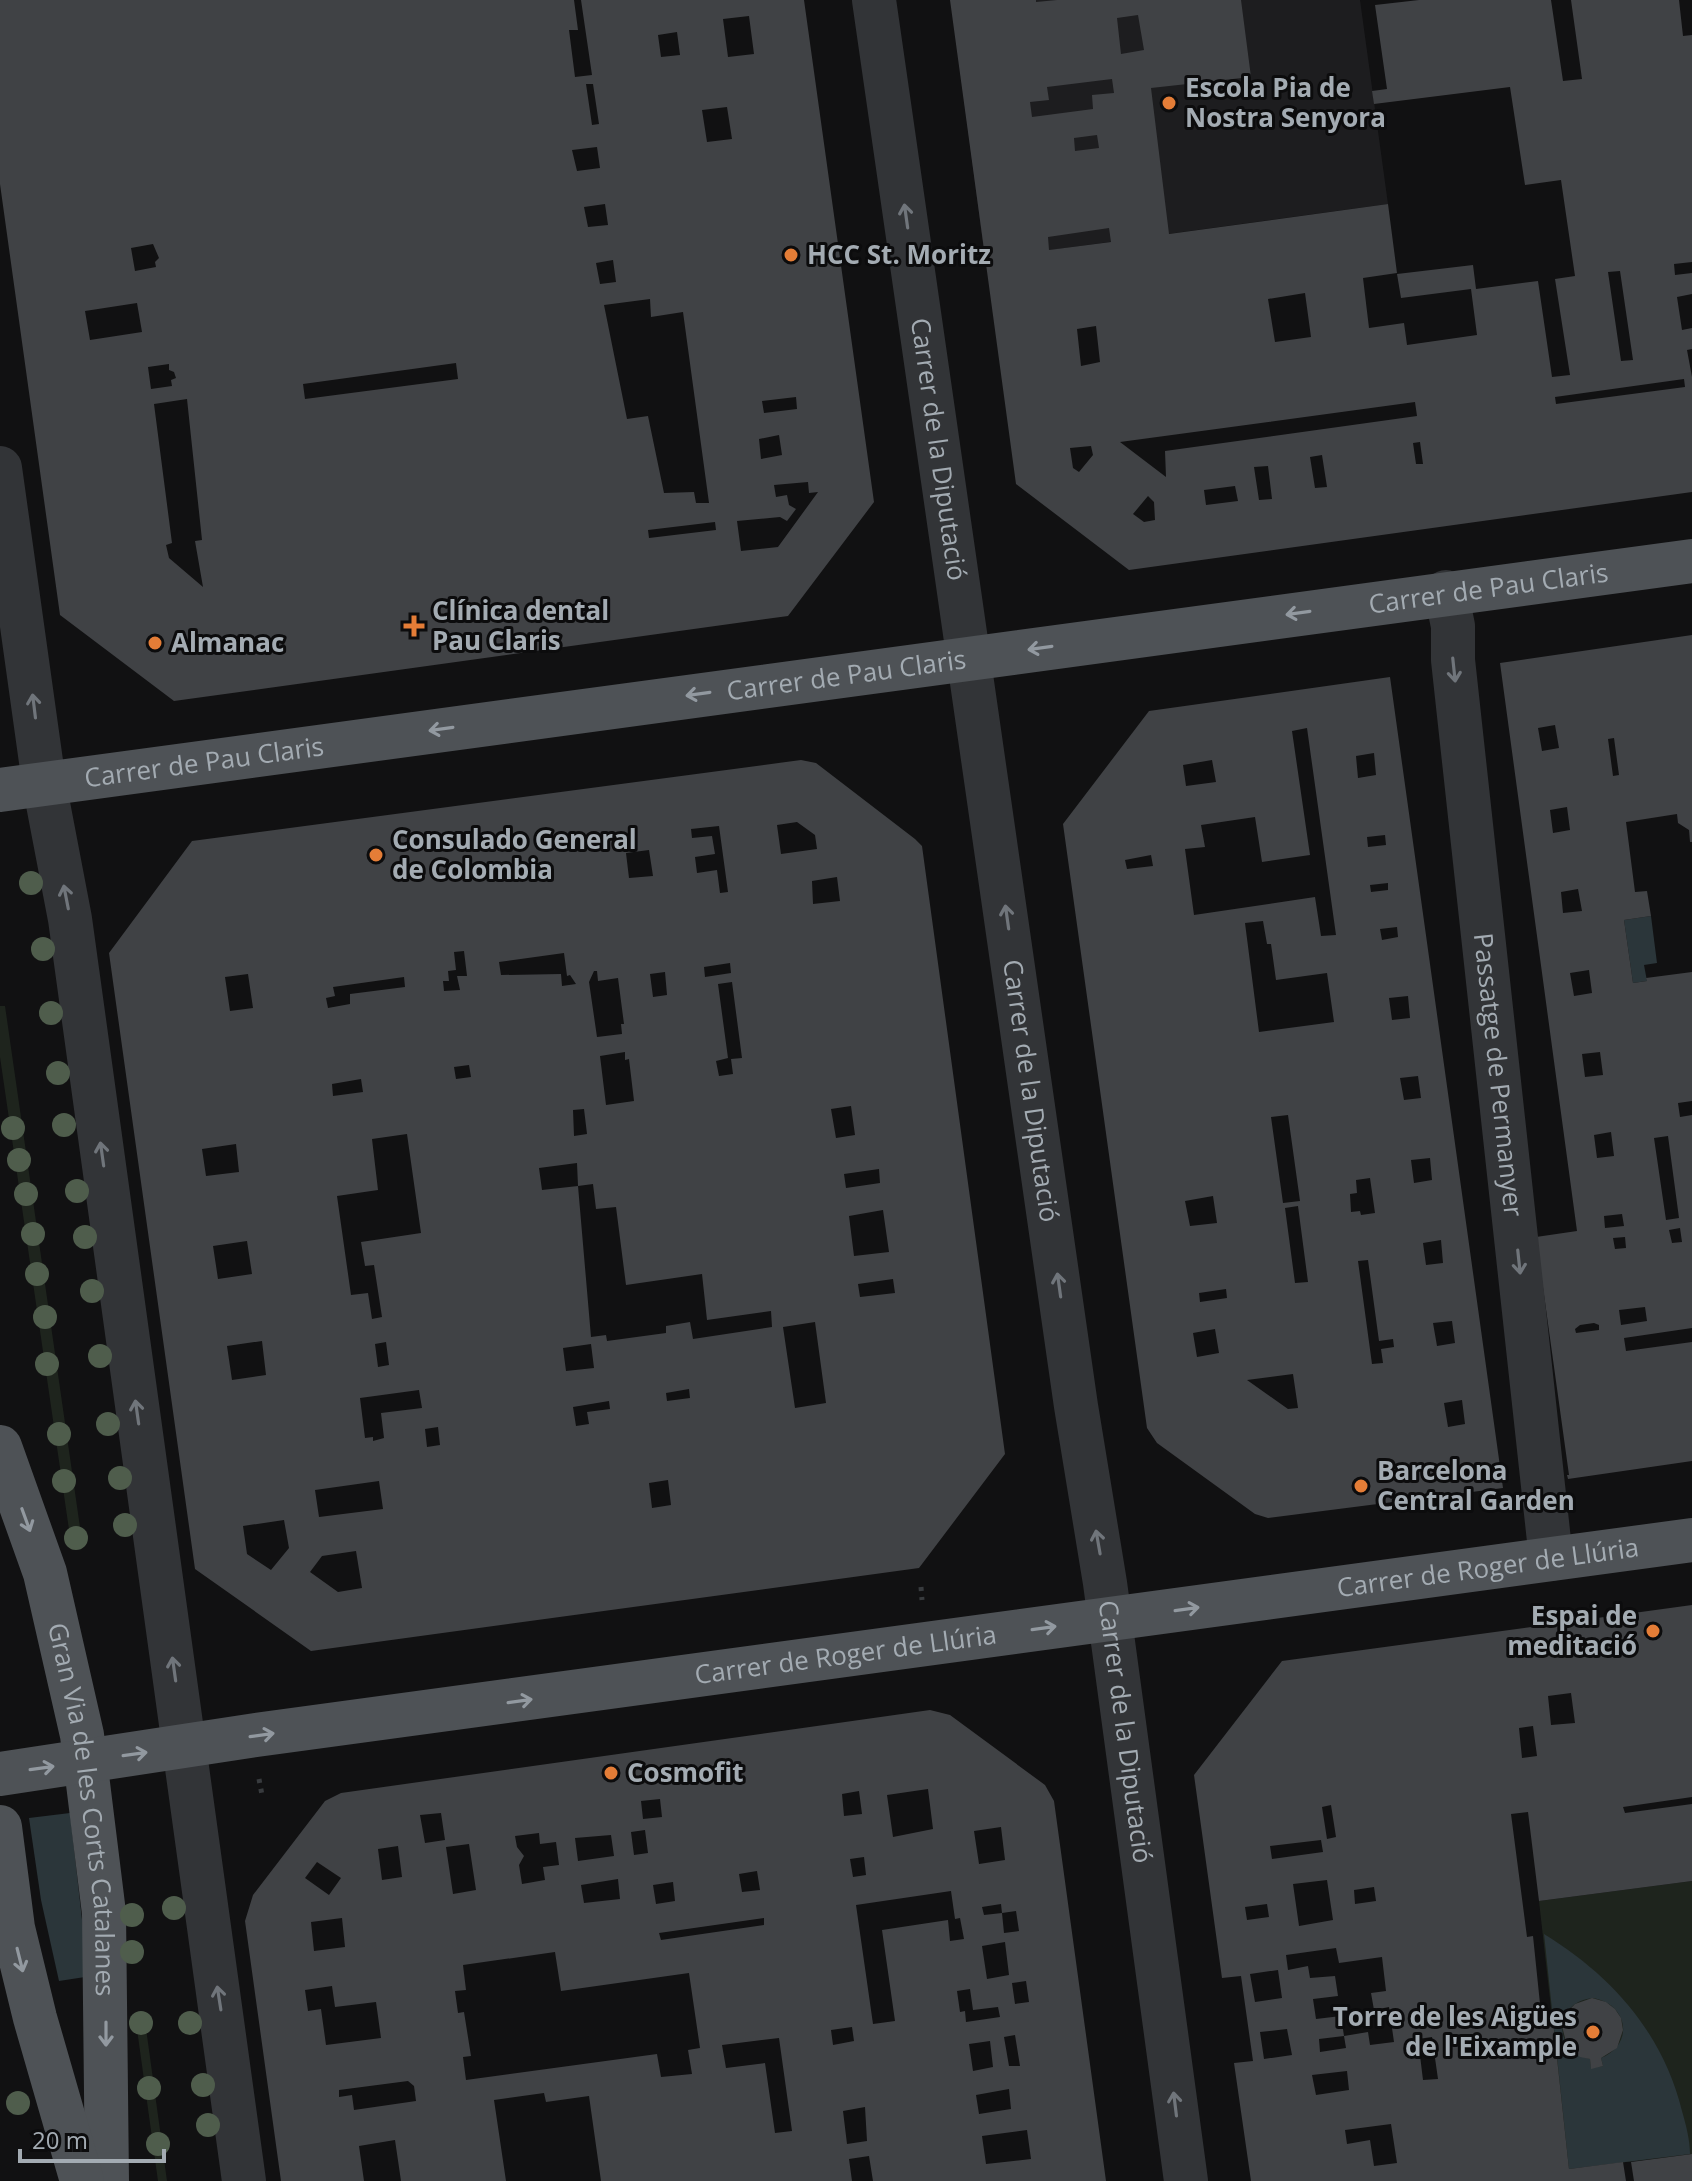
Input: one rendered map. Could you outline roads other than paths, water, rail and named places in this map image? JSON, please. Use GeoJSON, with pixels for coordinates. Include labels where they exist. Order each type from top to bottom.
{"type":"FeatureCollection","features":[{"type":"Feature","properties":{"kind":"main road","name":"Carrer de Pau Claris"},"geometry":{"type":"LineString","coordinates":[[0,790],[1692,561]]}},
{"type":"Feature","properties":{"kind":"main road","name":"Gran Via de les Corts Catalanes"},"geometry":{"type":"LineString","coordinates":[[0,1447],[45,1573],[82,1735],[104,1913],[107,2181]]}},
{"type":"Feature","properties":{"kind":"main road","name":"Carrer de Roger de Llúria"},"geometry":{"type":"LineString","coordinates":[[0,1774],[1692,1540]]}},
{"type":"Feature","properties":{"kind":"main road"},"geometry":{"type":"LineString","coordinates":[[0,1827],[13,1928],[35,2018],[82,2181]]}},
{"type":"Feature","properties":{"kind":"street","name":"Carrer de la Diputació"},"geometry":{"type":"LineString","coordinates":[[874,0],[1109,1619],[1186,2181]]}},
{"type":"Feature","properties":{"kind":"street"},"geometry":{"type":"LineString","coordinates":[[0,468],[44,783],[70,919],[244,2181]]}},
{"type":"Feature","properties":{"kind":"street","name":"Passatge de Permanyer"},"geometry":{"type":"LineString","coordinates":[[1446,592],[1453,626],[1453,660],[1551,1559]]}},
{"type":"Feature","properties":{"kind":"place","name":"Escola Pia de Nostra Senyora"},"geometry":{"type":"Point","coordinates":[1169,103]}},
{"type":"Feature","properties":{"kind":"place","name":"HCC St. Moritz"},"geometry":{"type":"Point","coordinates":[791,255]}},
{"type":"Feature","properties":{"kind":"place","name":"Clínica dental Pau Claris"},"geometry":{"type":"Point","coordinates":[414,626]}},
{"type":"Feature","properties":{"kind":"place","name":"Almanac"},"geometry":{"type":"Point","coordinates":[155,643]}},
{"type":"Feature","properties":{"kind":"place","name":"Consulado General de Colombia"},"geometry":{"type":"Point","coordinates":[376,855]}},
{"type":"Feature","properties":{"kind":"place","name":"Barcelona Central Garden"},"geometry":{"type":"Point","coordinates":[1361,1486]}},
{"type":"Feature","properties":{"kind":"place","name":"Espai de meditació"},"geometry":{"type":"Point","coordinates":[1653,1631]}},
{"type":"Feature","properties":{"kind":"place","name":"Cosmofit"},"geometry":{"type":"Point","coordinates":[611,1773]}},
{"type":"Feature","properties":{"kind":"place","name":"Torre de les Aigües de l'Eixample"},"geometry":{"type":"Point","coordinates":[1593,2032]}}]}
